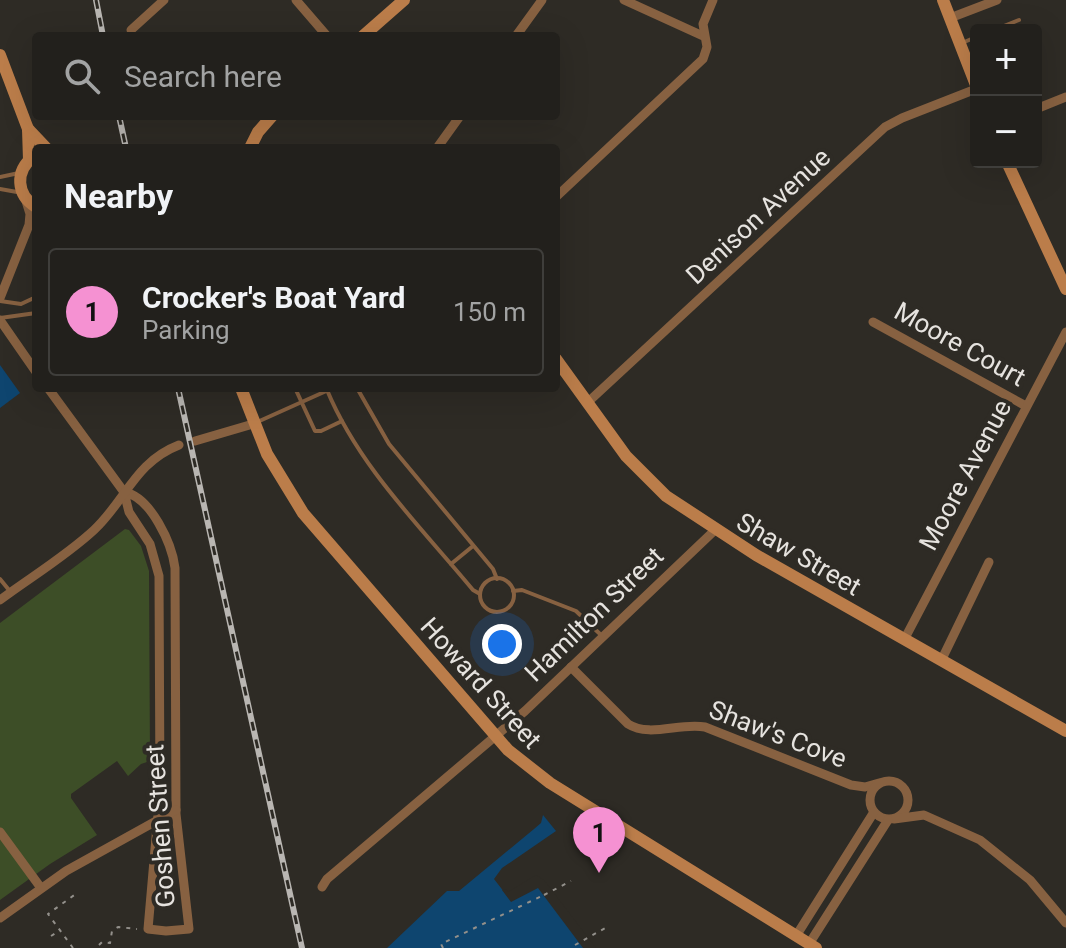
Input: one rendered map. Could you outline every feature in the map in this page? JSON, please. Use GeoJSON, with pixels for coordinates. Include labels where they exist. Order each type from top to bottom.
{"type":"FeatureCollection","features":[{"type":"Feature","properties":{"kind":"street"},"geometry":{"type":"LineString","coordinates":[[131,30],[164,0]]}},
{"type":"Feature","properties":{"kind":"street"},"geometry":{"type":"LineString","coordinates":[[296,0],[324,32]]}},
{"type":"Feature","properties":{"kind":"street"},"geometry":{"type":"LineString","coordinates":[[368,32],[404,0]]}},
{"type":"Feature","properties":{"kind":"street"},"geometry":{"type":"LineString","coordinates":[[519,32],[542,0]]}},
{"type":"Feature","properties":{"kind":"street"},"geometry":{"type":"LineString","coordinates":[[624,0],[703,36]]}},
{"type":"Feature","properties":{"kind":"street"},"geometry":{"type":"LineString","coordinates":[[560,193],[703,59],[707,47],[703,24],[713,0]]}},
{"type":"Feature","properties":{"kind":"street"},"geometry":{"type":"LineString","coordinates":[[943,0],[970,71]]}},
{"type":"Feature","properties":{"kind":"street"},"geometry":{"type":"LineString","coordinates":[[950,18],[997,0]]}},
{"type":"Feature","properties":{"kind":"street"},"geometry":{"type":"LineString","coordinates":[[0,55],[28,129],[32,157],[21,172],[30,214],[28,229],[0,299]]}},
{"type":"Feature","properties":{"kind":"street","name":"Denison Avenue"},"geometry":{"type":"LineString","coordinates":[[587,403],[885,127],[970,90]]}},
{"type":"Feature","properties":{"kind":"street"},"geometry":{"type":"LineString","coordinates":[[1042,107],[1066,97]]}},
{"type":"Feature","properties":{"kind":"street"},"geometry":{"type":"LineString","coordinates":[[252,144],[268,120]]}},
{"type":"Feature","properties":{"kind":"street"},"geometry":{"type":"LineString","coordinates":[[440,144],[457,120]]}},
{"type":"Feature","properties":{"kind":"street"},"geometry":{"type":"LineString","coordinates":[[28,129],[42,144]]}},
{"type":"Feature","properties":{"kind":"street"},"geometry":{"type":"LineString","coordinates":[[1010,168],[1065,286]]}},
{"type":"Feature","properties":{"kind":"street"},"geometry":{"type":"LineString","coordinates":[[24,195],[32,203]]}},
{"type":"Feature","properties":{"kind":"street"},"geometry":{"type":"LineString","coordinates":[[28,229],[32,225]]}},
{"type":"Feature","properties":{"kind":"street"},"geometry":{"type":"LineString","coordinates":[[0,319],[32,366]]}},
{"type":"Feature","properties":{"kind":"street","name":"Moore Court"},"geometry":{"type":"LineString","coordinates":[[873,322],[1026,406]]}},
{"type":"Feature","properties":{"kind":"street","name":"Moore Avenue"},"geometry":{"type":"LineString","coordinates":[[904,640],[1066,332]]}},
{"type":"Feature","properties":{"kind":"street","name":"Shaw Street"},"geometry":{"type":"LineString","coordinates":[[560,365],[626,456],[652,483],[715,530],[1066,731]]}},
{"type":"Feature","properties":{"kind":"street"},"geometry":{"type":"LineString","coordinates":[[51,392],[124,492]]}},
{"type":"Feature","properties":{"kind":"street","name":"Howard Street"},"geometry":{"type":"LineString","coordinates":[[242,392],[253,424],[278,474],[303,513],[495,736],[535,774],[813,946]]}},
{"type":"Feature","properties":{"kind":"street"},"geometry":{"type":"LineString","coordinates":[[195,441],[253,424]]}},
{"type":"Feature","properties":{"kind":"street"},"geometry":{"type":"LineString","coordinates":[[0,600],[94,530],[143,467],[179,445]]}},
{"type":"Feature","properties":{"kind":"street","name":"Goshen Street"},"geometry":{"type":"LineString","coordinates":[[124,492],[136,496],[144,504],[164,533],[174,559],[176,810],[189,929],[148,929],[159,818],[159,576],[150,544],[129,512],[124,492]]}},
{"type":"Feature","properties":{"kind":"street","name":"Hamilton Street"},"geometry":{"type":"LineString","coordinates":[[322,887],[327,879],[571,667],[715,530]]}},
{"type":"Feature","properties":{"kind":"street"},"geometry":{"type":"LineString","coordinates":[[941,661],[989,562]]}},
{"type":"Feature","properties":{"kind":"street","name":"Shaw's Cove"},"geometry":{"type":"LineString","coordinates":[[571,667],[634,727],[646,731],[681,725],[705,727],[851,785],[865,787],[879,783]]}},
{"type":"Feature","properties":{"kind":"street"},"geometry":{"type":"LineString","coordinates":[[796,936],[872,807],[871,791],[879,783],[895,782],[924,815]]}},
{"type":"Feature","properties":{"kind":"street","name":"Shaw's Cove"},"geometry":{"type":"LineString","coordinates":[[851,785],[872,807]]}},
{"type":"Feature","properties":{"kind":"street"},"geometry":{"type":"LineString","coordinates":[[813,946],[891,819],[906,809],[907,793]]}},
{"type":"Feature","properties":{"kind":"street"},"geometry":{"type":"LineString","coordinates":[[872,807],[891,819],[924,815],[962,830],[997,852],[1030,880],[1066,923]]}},
{"type":"Feature","properties":{"kind":"street"},"geometry":{"type":"LineString","coordinates":[[0,918],[41,888],[176,810]]}},
{"type":"Feature","properties":{"kind":"street"},"geometry":{"type":"LineString","coordinates":[[0,832],[41,888]]}},
{"type":"Feature","properties":{"kind":"lane"},"geometry":{"type":"LineString","coordinates":[[1009,24],[1019,20]]}},
{"type":"Feature","properties":{"kind":"lane"},"geometry":{"type":"LineString","coordinates":[[960,44],[970,40]]}},
{"type":"Feature","properties":{"kind":"lane"},"geometry":{"type":"LineString","coordinates":[[0,177],[21,172]]}},
{"type":"Feature","properties":{"kind":"lane"},"geometry":{"type":"LineString","coordinates":[[0,189],[24,195]]}},
{"type":"Feature","properties":{"kind":"lane"},"geometry":{"type":"LineString","coordinates":[[0,299],[21,304],[32,298]]}},
{"type":"Feature","properties":{"kind":"lane"},"geometry":{"type":"LineString","coordinates":[[0,319],[32,314]]}},
{"type":"Feature","properties":{"kind":"lane"},"geometry":{"type":"LineString","coordinates":[[297,392],[315,431],[342,421]]}},
{"type":"Feature","properties":{"kind":"lane"},"geometry":{"type":"LineString","coordinates":[[253,424],[323,392]]}},
{"type":"Feature","properties":{"kind":"lane"},"geometry":{"type":"LineString","coordinates":[[331,392],[342,421],[366,460],[473,590],[480,594],[487,608],[497,612],[511,604],[513,591],[509,584],[497,579],[485,584],[480,594]]}},
{"type":"Feature","properties":{"kind":"lane"},"geometry":{"type":"LineString","coordinates":[[359,392],[389,444],[493,569],[497,579]]}},
{"type":"Feature","properties":{"kind":"lane"},"geometry":{"type":"LineString","coordinates":[[451,564],[473,546]]}},
{"type":"Feature","properties":{"kind":"lane"},"geometry":{"type":"LineString","coordinates":[[0,579],[11,592]]}},
{"type":"Feature","properties":{"kind":"lane"},"geometry":{"type":"LineString","coordinates":[[513,591],[522,590],[576,611],[603,637]]}},
{"type":"Feature","properties":{"kind":"path"},"geometry":{"type":"LineString","coordinates":[[443,948],[441,944],[571,881]]}},
{"type":"Feature","properties":{"kind":"path"},"geometry":{"type":"LineString","coordinates":[[73,948],[48,914],[77,893]]}},
{"type":"Feature","properties":{"kind":"path"},"geometry":{"type":"LineString","coordinates":[[99,945],[102,942],[110,943],[112,931],[118,927],[142,929]]}},
{"type":"Feature","properties":{"kind":"path"},"geometry":{"type":"LineString","coordinates":[[571,948],[607,927]]}},
{"type":"Feature","properties":{"kind":"path"},"geometry":{"type":"LineString","coordinates":[[51,936],[60,930]]}},
{"type":"Feature","properties":{"kind":"path"},"geometry":{"type":"LineString","coordinates":[[575,945],[580,942]]}},
{"type":"Feature","properties":{"kind":"green space"},"geometry":{"type":"Polygon","coordinates":[[[125,529],[141,546],[149,571],[150,761],[141,764],[128,776],[117,761],[71,794],[97,835],[0,900],[0,623],[125,529]]]}},
{"type":"Feature","properties":{"kind":"water"},"geometry":{"type":"Polygon","coordinates":[[[0,365],[20,393],[0,408],[0,365]]]}},
{"type":"Feature","properties":{"kind":"water"},"geometry":{"type":"Polygon","coordinates":[[[543,815],[556,831],[502,868],[494,879],[508,897],[533,880],[592,948],[387,948],[447,891],[459,891],[534,829],[541,823],[543,815]]]}},
{"type":"Feature","properties":{"kind":"pier"},"geometry":{"type":"Polygon","coordinates":[[[536,875],[544,880],[596,948],[583,948],[538,888],[511,902],[502,890],[508,892],[536,875]]]}},
{"type":"Feature","properties":{"kind":"railway"},"geometry":{"type":"LineString","coordinates":[[96,0],[102,32]]}},
{"type":"Feature","properties":{"kind":"railway"},"geometry":{"type":"LineString","coordinates":[[120,120],[125,144]]}},
{"type":"Feature","properties":{"kind":"railway"},"geometry":{"type":"LineString","coordinates":[[179,392],[302,948]]}},
{"type":"Feature","properties":{"kind":"place","name":"Crocker's Boat Yard"},"geometry":{"type":"Point","coordinates":[599,873]}}]}
